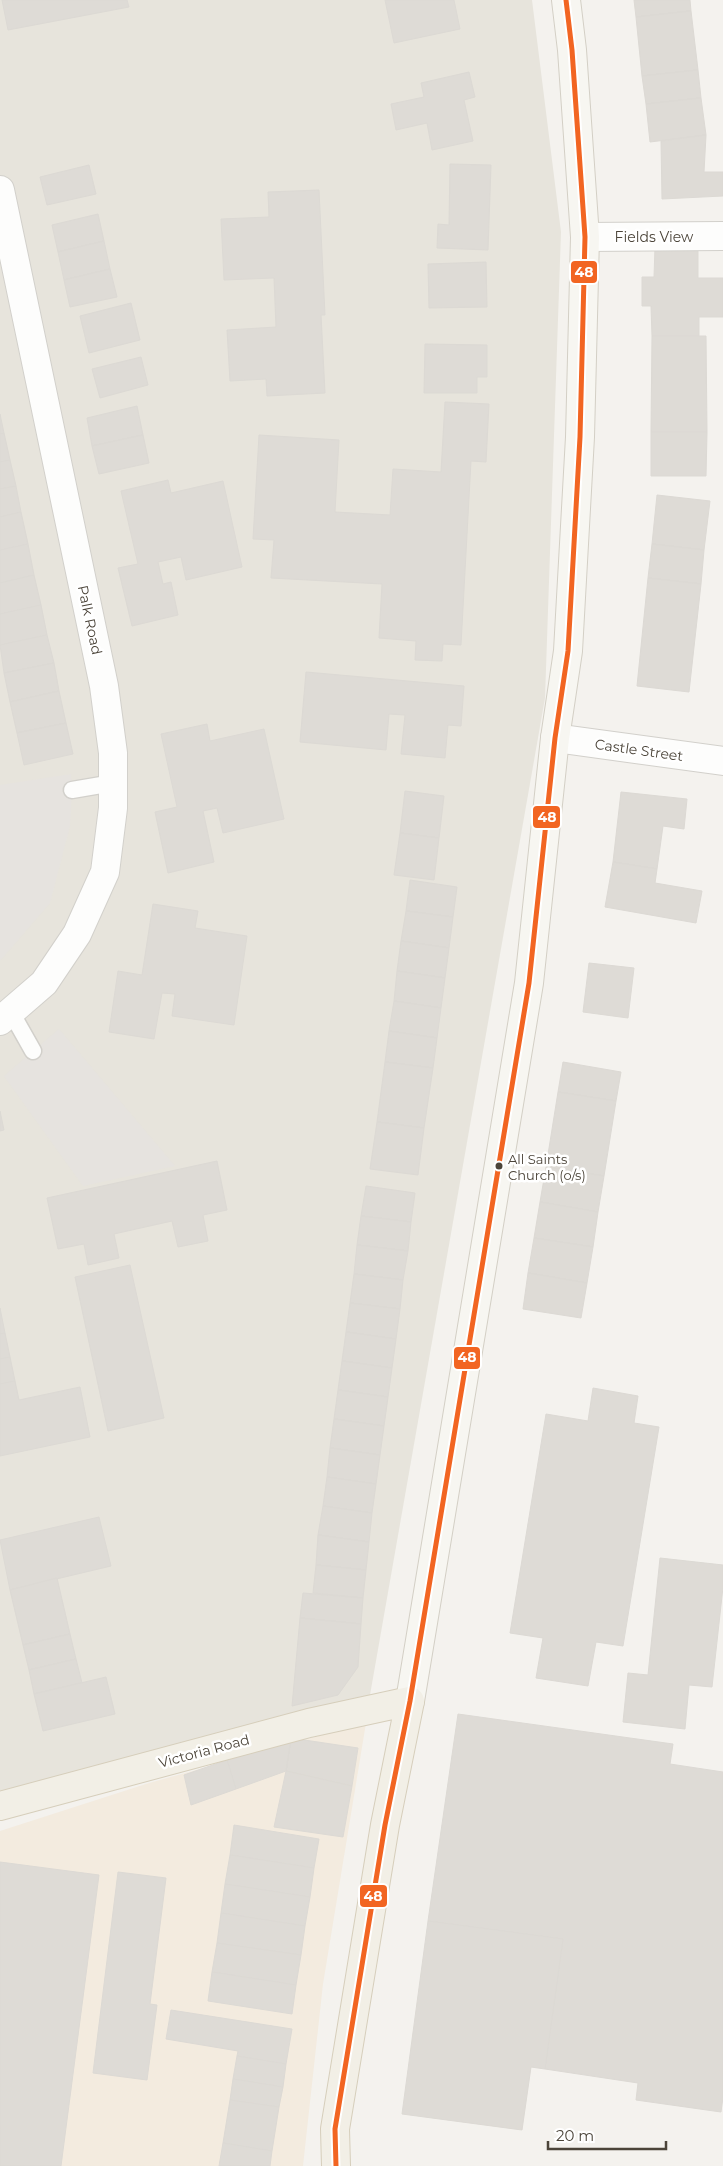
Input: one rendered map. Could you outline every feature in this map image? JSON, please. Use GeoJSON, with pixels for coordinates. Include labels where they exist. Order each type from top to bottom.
{"type":"FeatureCollection","features":[{"type":"Feature","properties":{"kind":"main road"},"geometry":{"type":"LineString","coordinates":[[335,2166],[335,2129],[338,2109],[385,1826],[410,1701],[529,983],[555,738],[568,651],[580,437],[585,237],[572,50],[566,0]]}},
{"type":"Feature","properties":{"kind":"main road","name":"Victoria Road"},"geometry":{"type":"LineString","coordinates":[[1,1802],[309,1723],[410,1701]]}},
{"type":"Feature","properties":{"kind":"street","name":"Palk Road"},"geometry":{"type":"LineString","coordinates":[[0,190],[104,686],[113,753],[113,808],[105,872],[81,925],[44,983],[6,1016]]}},
{"type":"Feature","properties":{"kind":"street","name":"Fields View"},"geometry":{"type":"LineString","coordinates":[[585,237],[723,236]]}},
{"type":"Feature","properties":{"kind":"street","name":"Castle Street"},"geometry":{"type":"LineString","coordinates":[[555,738],[723,761]]}},
{"type":"Feature","properties":{"kind":"lane"},"geometry":{"type":"LineString","coordinates":[[72,790],[113,784]]}},
{"type":"Feature","properties":{"kind":"lane"},"geometry":{"type":"LineString","coordinates":[[6,1016],[32,1051]]}},
{"type":"Feature","properties":{"kind":"shaded area"},"geometry":{"type":"Polygon","coordinates":[[[0,0],[532,0],[561,232],[545,698],[370,1695],[0,1791],[0,0]]]}},
{"type":"Feature","properties":{"kind":"shaded area"},"geometry":{"type":"Polygon","coordinates":[[[71,774],[70,826],[50,903],[0,961],[0,785],[71,774]]]}},
{"type":"Feature","properties":{"kind":"shaded area"},"geometry":{"type":"Polygon","coordinates":[[[59,1029],[175,1166],[83,1186],[4,1076],[59,1029]]]}},
{"type":"Feature","properties":{"kind":"shaded area"},"geometry":{"type":"Polygon","coordinates":[[[366,1723],[323,1984],[303,2166],[0,2166],[0,1831],[149,1783],[366,1723]]]}},
{"type":"Feature","properties":{"kind":"building"},"geometry":{"type":"Polygon","coordinates":[[[2,0],[127,0],[129,7],[8,30],[2,0]]]}},
{"type":"Feature","properties":{"kind":"building"},"geometry":{"type":"Polygon","coordinates":[[[385,0],[454,0],[460,29],[394,43],[385,0]]]}},
{"type":"Feature","properties":{"kind":"building"},"geometry":{"type":"Polygon","coordinates":[[[634,0],[690,0],[691,11],[636,17],[634,0]]]}},
{"type":"Feature","properties":{"kind":"building"},"geometry":{"type":"Polygon","coordinates":[[[691,11],[698,70],[642,76],[636,17],[691,11]]]}},
{"type":"Feature","properties":{"kind":"building"},"geometry":{"type":"Polygon","coordinates":[[[698,70],[701,98],[646,104],[642,76],[698,70]]]}},
{"type":"Feature","properties":{"kind":"building"},"geometry":{"type":"Polygon","coordinates":[[[469,72],[475,97],[464,100],[473,141],[432,150],[427,123],[396,130],[391,104],[424,97],[421,83],[469,72]]]}},
{"type":"Feature","properties":{"kind":"building"},"geometry":{"type":"Polygon","coordinates":[[[701,98],[706,135],[650,142],[646,104],[701,98]]]}},
{"type":"Feature","properties":{"kind":"building"},"geometry":{"type":"Polygon","coordinates":[[[706,135],[704,172],[723,172],[723,196],[662,199],[661,141],[706,135]]]}},
{"type":"Feature","properties":{"kind":"building"},"geometry":{"type":"Polygon","coordinates":[[[450,164],[491,165],[488,250],[437,248],[438,224],[449,225],[450,164]]]}},
{"type":"Feature","properties":{"kind":"building"},"geometry":{"type":"Polygon","coordinates":[[[89,165],[96,194],[47,205],[40,177],[89,165]]]}},
{"type":"Feature","properties":{"kind":"building"},"geometry":{"type":"Polygon","coordinates":[[[319,190],[325,315],[321,315],[325,393],[267,396],[266,379],[230,381],[227,330],[276,327],[274,278],[224,280],[221,219],[269,217],[268,192],[319,190]]]}},
{"type":"Feature","properties":{"kind":"building"},"geometry":{"type":"Polygon","coordinates":[[[98,214],[104,241],[58,252],[52,225],[98,214]]]}},
{"type":"Feature","properties":{"kind":"building"},"geometry":{"type":"Polygon","coordinates":[[[104,241],[110,269],[64,280],[58,252],[104,241]]]}},
{"type":"Feature","properties":{"kind":"building"},"geometry":{"type":"Polygon","coordinates":[[[655,247],[698,248],[698,278],[723,278],[723,317],[699,317],[699,336],[652,336],[651,306],[642,306],[642,277],[654,277],[655,247]]]}},
{"type":"Feature","properties":{"kind":"building"},"geometry":{"type":"Polygon","coordinates":[[[486,262],[487,307],[429,308],[428,264],[486,262]]]}},
{"type":"Feature","properties":{"kind":"building"},"geometry":{"type":"Polygon","coordinates":[[[110,269],[117,297],[70,307],[64,280],[110,269]]]}},
{"type":"Feature","properties":{"kind":"building"},"geometry":{"type":"Polygon","coordinates":[[[131,303],[140,340],[89,353],[80,316],[131,303]]]}},
{"type":"Feature","properties":{"kind":"building"},"geometry":{"type":"Polygon","coordinates":[[[652,336],[706,336],[707,432],[651,432],[652,336]]]}},
{"type":"Feature","properties":{"kind":"building"},"geometry":{"type":"Polygon","coordinates":[[[425,344],[487,345],[487,377],[477,377],[477,393],[424,393],[425,344]]]}},
{"type":"Feature","properties":{"kind":"building"},"geometry":{"type":"Polygon","coordinates":[[[141,357],[148,385],[100,398],[92,369],[141,357]]]}},
{"type":"Feature","properties":{"kind":"building"},"geometry":{"type":"Polygon","coordinates":[[[445,402],[489,404],[486,462],[471,461],[461,645],[443,644],[442,661],[415,660],[416,641],[379,638],[382,584],[271,578],[274,540],[253,539],[259,435],[339,440],[335,512],[390,515],[393,469],[441,472],[445,402]]]}},
{"type":"Feature","properties":{"kind":"building"},"geometry":{"type":"Polygon","coordinates":[[[137,406],[143,435],[92,446],[87,418],[137,406]]]}},
{"type":"Feature","properties":{"kind":"building"},"geometry":{"type":"Polygon","coordinates":[[[0,414],[4,433],[0,434],[0,414]]]}},
{"type":"Feature","properties":{"kind":"building"},"geometry":{"type":"Polygon","coordinates":[[[651,432],[707,432],[706,476],[651,476],[651,432]]]}},
{"type":"Feature","properties":{"kind":"building"},"geometry":{"type":"Polygon","coordinates":[[[4,433],[10,460],[0,462],[0,434],[4,433]]]}},
{"type":"Feature","properties":{"kind":"building"},"geometry":{"type":"Polygon","coordinates":[[[143,435],[149,463],[99,474],[92,446],[143,435]]]}},
{"type":"Feature","properties":{"kind":"building"},"geometry":{"type":"Polygon","coordinates":[[[10,460],[16,486],[0,489],[0,462],[10,460]]]}},
{"type":"Feature","properties":{"kind":"building"},"geometry":{"type":"Polygon","coordinates":[[[168,480],[171,493],[223,481],[242,567],[186,580],[181,557],[158,562],[163,584],[171,582],[178,615],[132,626],[118,568],[138,564],[121,491],[168,480]]]}},
{"type":"Feature","properties":{"kind":"building"},"geometry":{"type":"Polygon","coordinates":[[[16,486],[21,512],[0,517],[0,489],[16,486]]]}},
{"type":"Feature","properties":{"kind":"building"},"geometry":{"type":"Polygon","coordinates":[[[657,495],[710,501],[704,550],[652,544],[657,495]]]}},
{"type":"Feature","properties":{"kind":"building"},"geometry":{"type":"Polygon","coordinates":[[[21,512],[28,544],[0,550],[0,517],[21,512]]]}},
{"type":"Feature","properties":{"kind":"building"},"geometry":{"type":"Polygon","coordinates":[[[28,544],[34,575],[0,583],[0,550],[28,544]]]}},
{"type":"Feature","properties":{"kind":"building"},"geometry":{"type":"Polygon","coordinates":[[[652,544],[704,550],[701,584],[648,578],[652,544]]]}},
{"type":"Feature","properties":{"kind":"building"},"geometry":{"type":"Polygon","coordinates":[[[34,575],[41,605],[0,614],[0,583],[34,575]]]}},
{"type":"Feature","properties":{"kind":"building"},"geometry":{"type":"Polygon","coordinates":[[[648,578],[701,584],[689,692],[637,686],[648,578]]]}},
{"type":"Feature","properties":{"kind":"building"},"geometry":{"type":"Polygon","coordinates":[[[41,605],[47,635],[0,645],[0,614],[41,605]]]}},
{"type":"Feature","properties":{"kind":"building"},"geometry":{"type":"Polygon","coordinates":[[[47,635],[54,663],[4,673],[0,645],[47,635]]]}},
{"type":"Feature","properties":{"kind":"building"},"geometry":{"type":"Polygon","coordinates":[[[54,663],[59,691],[10,702],[4,673],[54,663]]]}},
{"type":"Feature","properties":{"kind":"building"},"geometry":{"type":"Polygon","coordinates":[[[306,672],[464,686],[461,726],[448,725],[445,758],[401,754],[405,715],[389,714],[386,750],[300,742],[306,672]]]}},
{"type":"Feature","properties":{"kind":"building"},"geometry":{"type":"Polygon","coordinates":[[[59,691],[66,723],[17,733],[10,702],[59,691]]]}},
{"type":"Feature","properties":{"kind":"building"},"geometry":{"type":"Polygon","coordinates":[[[66,723],[73,754],[24,765],[17,733],[66,723]]]}},
{"type":"Feature","properties":{"kind":"building"},"geometry":{"type":"Polygon","coordinates":[[[207,724],[210,741],[264,729],[284,819],[223,833],[217,808],[203,811],[214,862],[168,873],[155,812],[177,807],[161,734],[207,724]]]}},
{"type":"Feature","properties":{"kind":"building"},"geometry":{"type":"Polygon","coordinates":[[[405,791],[444,796],[439,838],[400,833],[405,791]]]}},
{"type":"Feature","properties":{"kind":"building"},"geometry":{"type":"Polygon","coordinates":[[[621,792],[687,799],[684,829],[663,826],[657,869],[613,862],[621,792]]]}},
{"type":"Feature","properties":{"kind":"building"},"geometry":{"type":"Polygon","coordinates":[[[400,833],[439,838],[434,880],[394,875],[400,833]]]}},
{"type":"Feature","properties":{"kind":"building"},"geometry":{"type":"Polygon","coordinates":[[[613,862],[657,869],[655,883],[702,891],[696,923],[605,907],[613,862]]]}},
{"type":"Feature","properties":{"kind":"building"},"geometry":{"type":"Polygon","coordinates":[[[410,880],[457,887],[453,917],[406,911],[410,880]]]}},
{"type":"Feature","properties":{"kind":"building"},"geometry":{"type":"Polygon","coordinates":[[[153,904],[198,911],[195,928],[247,936],[234,1025],[172,1016],[175,994],[162,993],[154,1039],[109,1032],[118,971],[142,975],[153,904]]]}},
{"type":"Feature","properties":{"kind":"building"},"geometry":{"type":"Polygon","coordinates":[[[406,911],[453,917],[449,948],[401,941],[406,911]]]}},
{"type":"Feature","properties":{"kind":"building"},"geometry":{"type":"Polygon","coordinates":[[[401,941],[449,948],[445,978],[397,971],[401,941]]]}},
{"type":"Feature","properties":{"kind":"building"},"geometry":{"type":"Polygon","coordinates":[[[589,963],[634,968],[628,1018],[583,1012],[589,963]]]}},
{"type":"Feature","properties":{"kind":"building"},"geometry":{"type":"Polygon","coordinates":[[[397,971],[445,978],[441,1008],[394,1001],[397,971]]]}},
{"type":"Feature","properties":{"kind":"building"},"geometry":{"type":"Polygon","coordinates":[[[394,1001],[441,1008],[437,1038],[389,1031],[394,1001]]]}},
{"type":"Feature","properties":{"kind":"building"},"geometry":{"type":"Polygon","coordinates":[[[389,1031],[437,1038],[433,1068],[385,1062],[389,1031]]]}},
{"type":"Feature","properties":{"kind":"building"},"geometry":{"type":"Polygon","coordinates":[[[385,1062],[433,1068],[424,1128],[377,1122],[385,1062]]]}},
{"type":"Feature","properties":{"kind":"building"},"geometry":{"type":"Polygon","coordinates":[[[563,1062],[621,1072],[616,1101],[558,1092],[563,1062]]]}},
{"type":"Feature","properties":{"kind":"building"},"geometry":{"type":"Polygon","coordinates":[[[558,1092],[616,1101],[604,1176],[546,1167],[558,1092]]]}},
{"type":"Feature","properties":{"kind":"building"},"geometry":{"type":"Polygon","coordinates":[[[0,1111],[4,1130],[0,1131],[0,1111]]]}},
{"type":"Feature","properties":{"kind":"building"},"geometry":{"type":"Polygon","coordinates":[[[377,1122],[424,1128],[418,1175],[370,1169],[377,1122]]]}},
{"type":"Feature","properties":{"kind":"building"},"geometry":{"type":"Polygon","coordinates":[[[217,1161],[227,1210],[203,1215],[208,1241],[178,1247],[172,1221],[114,1234],[119,1258],[88,1265],[84,1244],[58,1249],[47,1198],[217,1161]]]}},
{"type":"Feature","properties":{"kind":"building"},"geometry":{"type":"Polygon","coordinates":[[[546,1167],[604,1176],[598,1212],[540,1202],[546,1167]]]}},
{"type":"Feature","properties":{"kind":"building"},"geometry":{"type":"Polygon","coordinates":[[[366,1186],[415,1193],[411,1222],[361,1216],[366,1186]]]}},
{"type":"Feature","properties":{"kind":"building"},"geometry":{"type":"Polygon","coordinates":[[[540,1202],[598,1212],[593,1247],[534,1238],[540,1202]]]}},
{"type":"Feature","properties":{"kind":"building"},"geometry":{"type":"Polygon","coordinates":[[[361,1216],[411,1222],[408,1251],[357,1245],[361,1216]]]}},
{"type":"Feature","properties":{"kind":"building"},"geometry":{"type":"Polygon","coordinates":[[[534,1238],[593,1247],[587,1283],[528,1273],[534,1238]]]}},
{"type":"Feature","properties":{"kind":"building"},"geometry":{"type":"Polygon","coordinates":[[[357,1245],[408,1251],[403,1280],[354,1274],[357,1245]]]}},
{"type":"Feature","properties":{"kind":"building"},"geometry":{"type":"Polygon","coordinates":[[[130,1265],[164,1418],[108,1431],[75,1277],[130,1265]]]}},
{"type":"Feature","properties":{"kind":"building"},"geometry":{"type":"Polygon","coordinates":[[[528,1273],[587,1283],[581,1318],[523,1309],[528,1273]]]}},
{"type":"Feature","properties":{"kind":"building"},"geometry":{"type":"Polygon","coordinates":[[[354,1274],[403,1280],[400,1309],[350,1303],[354,1274]]]}},
{"type":"Feature","properties":{"kind":"building"},"geometry":{"type":"Polygon","coordinates":[[[350,1303],[400,1309],[396,1339],[346,1332],[350,1303]]]}},
{"type":"Feature","properties":{"kind":"building"},"geometry":{"type":"Polygon","coordinates":[[[0,1308],[5,1333],[0,1334],[0,1308]]]}},
{"type":"Feature","properties":{"kind":"building"},"geometry":{"type":"Polygon","coordinates":[[[346,1332],[396,1339],[392,1368],[342,1361],[346,1332]]]}},
{"type":"Feature","properties":{"kind":"building"},"geometry":{"type":"Polygon","coordinates":[[[5,1333],[10,1357],[0,1359],[0,1334],[5,1333]]]}},
{"type":"Feature","properties":{"kind":"building"},"geometry":{"type":"Polygon","coordinates":[[[10,1357],[15,1381],[0,1384],[0,1359],[10,1357]]]}},
{"type":"Feature","properties":{"kind":"building"},"geometry":{"type":"Polygon","coordinates":[[[342,1361],[392,1368],[388,1397],[338,1390],[342,1361]]]}},
{"type":"Feature","properties":{"kind":"building"},"geometry":{"type":"Polygon","coordinates":[[[15,1381],[19,1400],[80,1387],[90,1437],[0,1456],[0,1384],[15,1381]]]}},
{"type":"Feature","properties":{"kind":"building"},"geometry":{"type":"Polygon","coordinates":[[[593,1388],[638,1396],[634,1423],[659,1427],[623,1646],[596,1642],[588,1686],[536,1678],[543,1638],[510,1633],[546,1414],[588,1421],[593,1388]]]}},
{"type":"Feature","properties":{"kind":"building"},"geometry":{"type":"Polygon","coordinates":[[[338,1390],[388,1397],[384,1426],[334,1419],[338,1390]]]}},
{"type":"Feature","properties":{"kind":"building"},"geometry":{"type":"Polygon","coordinates":[[[334,1419],[384,1426],[380,1455],[330,1448],[334,1419]]]}},
{"type":"Feature","properties":{"kind":"building"},"geometry":{"type":"Polygon","coordinates":[[[330,1448],[380,1455],[376,1484],[327,1477],[330,1448]]]}},
{"type":"Feature","properties":{"kind":"building"},"geometry":{"type":"Polygon","coordinates":[[[327,1477],[376,1484],[372,1513],[323,1506],[327,1477]]]}},
{"type":"Feature","properties":{"kind":"building"},"geometry":{"type":"Polygon","coordinates":[[[323,1506],[372,1513],[369,1542],[318,1535],[323,1506]]]}},
{"type":"Feature","properties":{"kind":"building"},"geometry":{"type":"Polygon","coordinates":[[[99,1517],[111,1566],[10,1590],[0,1540],[99,1517]]]}},
{"type":"Feature","properties":{"kind":"building"},"geometry":{"type":"Polygon","coordinates":[[[318,1535],[369,1542],[366,1570],[316,1565],[318,1535]]]}},
{"type":"Feature","properties":{"kind":"building"},"geometry":{"type":"Polygon","coordinates":[[[660,1558],[723,1565],[723,1587],[712,1687],[689,1685],[685,1729],[623,1722],[628,1673],[648,1675],[660,1558]]]}},
{"type":"Feature","properties":{"kind":"building"},"geometry":{"type":"Polygon","coordinates":[[[316,1565],[366,1570],[363,1598],[313,1593],[316,1565]]]}},
{"type":"Feature","properties":{"kind":"building"},"geometry":{"type":"Polygon","coordinates":[[[57,1578],[70,1634],[23,1645],[10,1590],[57,1578]]]}},
{"type":"Feature","properties":{"kind":"building"},"geometry":{"type":"Polygon","coordinates":[[[303,1593],[363,1598],[361,1624],[300,1618],[303,1593]]]}},
{"type":"Feature","properties":{"kind":"building"},"geometry":{"type":"Polygon","coordinates":[[[300,1618],[361,1624],[358,1667],[338,1695],[292,1706],[300,1618]]]}},
{"type":"Feature","properties":{"kind":"building"},"geometry":{"type":"Polygon","coordinates":[[[70,1634],[76,1659],[29,1670],[23,1645],[70,1634]]]}},
{"type":"Feature","properties":{"kind":"building"},"geometry":{"type":"Polygon","coordinates":[[[76,1659],[82,1683],[34,1694],[29,1670],[76,1659]]]}},
{"type":"Feature","properties":{"kind":"building"},"geometry":{"type":"Polygon","coordinates":[[[106,1677],[115,1714],[43,1731],[34,1694],[106,1677]]]}},
{"type":"Feature","properties":{"kind":"building"},"geometry":{"type":"Polygon","coordinates":[[[458,1714],[673,1744],[670,1764],[723,1772],[723,2097],[721,2112],[636,2100],[638,2083],[545,2069],[563,1939],[428,1921],[458,1714]]]}},
{"type":"Feature","properties":{"kind":"building"},"geometry":{"type":"Polygon","coordinates":[[[291,1738],[358,1748],[352,1786],[286,1771],[291,1738]]]}},
{"type":"Feature","properties":{"kind":"building"},"geometry":{"type":"Polygon","coordinates":[[[291,1738],[286,1771],[236,1789],[227,1760],[291,1738]]]}},
{"type":"Feature","properties":{"kind":"building"},"geometry":{"type":"Polygon","coordinates":[[[227,1760],[236,1789],[191,1805],[184,1775],[227,1760]]]}},
{"type":"Feature","properties":{"kind":"building"},"geometry":{"type":"Polygon","coordinates":[[[286,1771],[352,1786],[343,1837],[274,1827],[286,1771]]]}},
{"type":"Feature","properties":{"kind":"building"},"geometry":{"type":"Polygon","coordinates":[[[234,1825],[319,1839],[314,1868],[230,1855],[234,1825]]]}},
{"type":"Feature","properties":{"kind":"building"},"geometry":{"type":"Polygon","coordinates":[[[230,1855],[314,1868],[310,1897],[225,1884],[230,1855]]]}},
{"type":"Feature","properties":{"kind":"building"},"geometry":{"type":"Polygon","coordinates":[[[0,1862],[99,1875],[61,2166],[0,2166],[0,1862]]]}},
{"type":"Feature","properties":{"kind":"building"},"geometry":{"type":"Polygon","coordinates":[[[118,1872],[166,1878],[150,2004],[157,2005],[147,2080],[93,2073],[118,1872]]]}},
{"type":"Feature","properties":{"kind":"building"},"geometry":{"type":"Polygon","coordinates":[[[225,1884],[310,1897],[305,1926],[221,1913],[225,1884]]]}},
{"type":"Feature","properties":{"kind":"building"},"geometry":{"type":"Polygon","coordinates":[[[221,1913],[305,1926],[301,1955],[217,1943],[221,1913]]]}},
{"type":"Feature","properties":{"kind":"building"},"geometry":{"type":"Polygon","coordinates":[[[428,1921],[563,1939],[545,2069],[531,2067],[522,2130],[402,2114],[428,1921]]]}},
{"type":"Feature","properties":{"kind":"building"},"geometry":{"type":"Polygon","coordinates":[[[217,1943],[301,1955],[296,1985],[212,1972],[217,1943]]]}},
{"type":"Feature","properties":{"kind":"building"},"geometry":{"type":"Polygon","coordinates":[[[212,1972],[296,1985],[292,2014],[208,2001],[212,1972]]]}},
{"type":"Feature","properties":{"kind":"building"},"geometry":{"type":"Polygon","coordinates":[[[171,2010],[292,2029],[286,2064],[237,2056],[238,2051],[166,2039],[171,2010]]]}},
{"type":"Feature","properties":{"kind":"building"},"geometry":{"type":"Polygon","coordinates":[[[237,2056],[286,2064],[283,2087],[233,2079],[237,2056]]]}},
{"type":"Feature","properties":{"kind":"building"},"geometry":{"type":"Polygon","coordinates":[[[233,2079],[283,2087],[279,2107],[230,2100],[233,2079]]]}},
{"type":"Feature","properties":{"kind":"building"},"geometry":{"type":"Polygon","coordinates":[[[230,2100],[279,2107],[272,2151],[223,2143],[230,2100]]]}},
{"type":"Feature","properties":{"kind":"building"},"geometry":{"type":"Polygon","coordinates":[[[223,2143],[272,2151],[270,2166],[219,2166],[223,2143]]]}},
{"type":"Feature","properties":{"kind":"transit line","name":"48"},"geometry":{"type":"LineString","coordinates":[[336,2166],[335,2129],[385,1825],[410,1701],[529,983],[555,738],[568,651],[580,437],[585,237],[572,50],[566,0]]}},
{"type":"Feature","properties":{"kind":"place","name":"All Saints Church (o/s)"},"geometry":{"type":"Point","coordinates":[499,1166]}}]}
